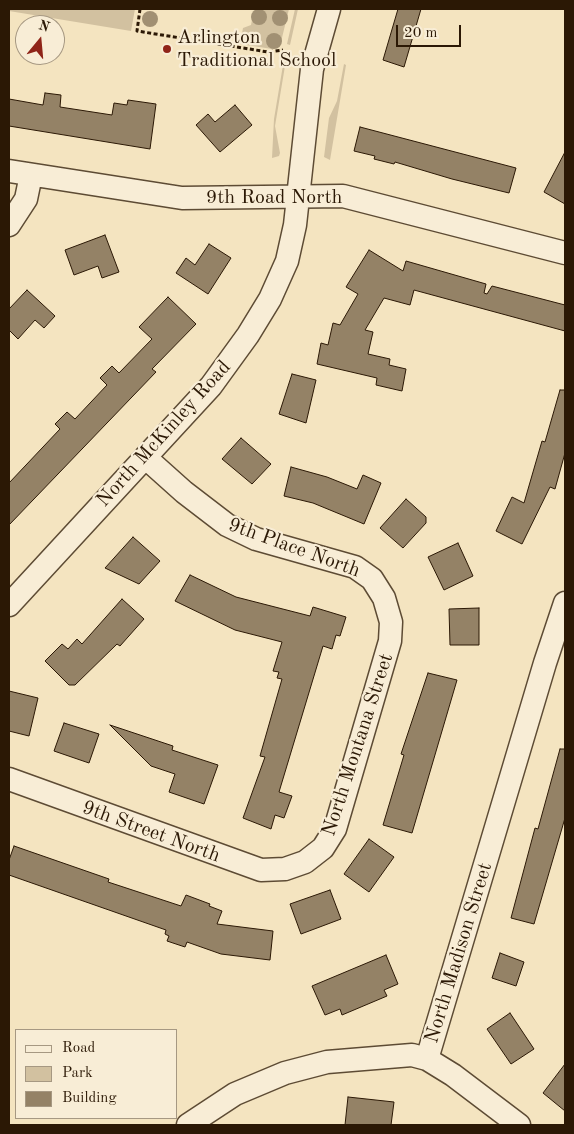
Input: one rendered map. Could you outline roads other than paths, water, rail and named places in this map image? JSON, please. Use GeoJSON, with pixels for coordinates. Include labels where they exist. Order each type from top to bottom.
{"type":"FeatureCollection","features":[{"type":"Feature","properties":{"kind":"street","name":"North McKinley Road"},"geometry":{"type":"LineString","coordinates":[[9,605],[211,386],[266,304],[288,256],[298,196],[312,69],[329,9]]}},
{"type":"Feature","properties":{"kind":"street","name":"9th Road North"},"geometry":{"type":"LineString","coordinates":[[9,171],[182,198],[348,197],[565,253]]}},
{"type":"Feature","properties":{"kind":"street"},"geometry":{"type":"LineString","coordinates":[[9,225],[26,199],[31,174]]}},
{"type":"Feature","properties":{"kind":"street","name":"9th Place North"},"geometry":{"type":"LineString","coordinates":[[146,458],[184,492],[227,525],[256,539],[360,570],[376,584],[388,608]]}},
{"type":"Feature","properties":{"kind":"street","name":"North Madison Street"},"geometry":{"type":"LineString","coordinates":[[188,1125],[244,1090],[305,1067],[327,1062],[402,1055],[416,1055],[427,1059],[545,663],[565,603]]}},
{"type":"Feature","properties":{"kind":"street","name":"North Montana Street"},"geometry":{"type":"LineString","coordinates":[[295,866],[317,854],[328,842],[335,829],[389,647],[392,630],[388,608]]}},
{"type":"Feature","properties":{"kind":"street","name":"9th Street North"},"geometry":{"type":"LineString","coordinates":[[9,779],[259,870],[275,871],[295,866]]}},
{"type":"Feature","properties":{"kind":"street"},"geometry":{"type":"LineString","coordinates":[[427,1059],[520,1125]]}},
{"type":"Feature","properties":{"kind":"place","name":"Arlington Traditional School"},"geometry":{"type":"Point","coordinates":[167,49]}}]}
